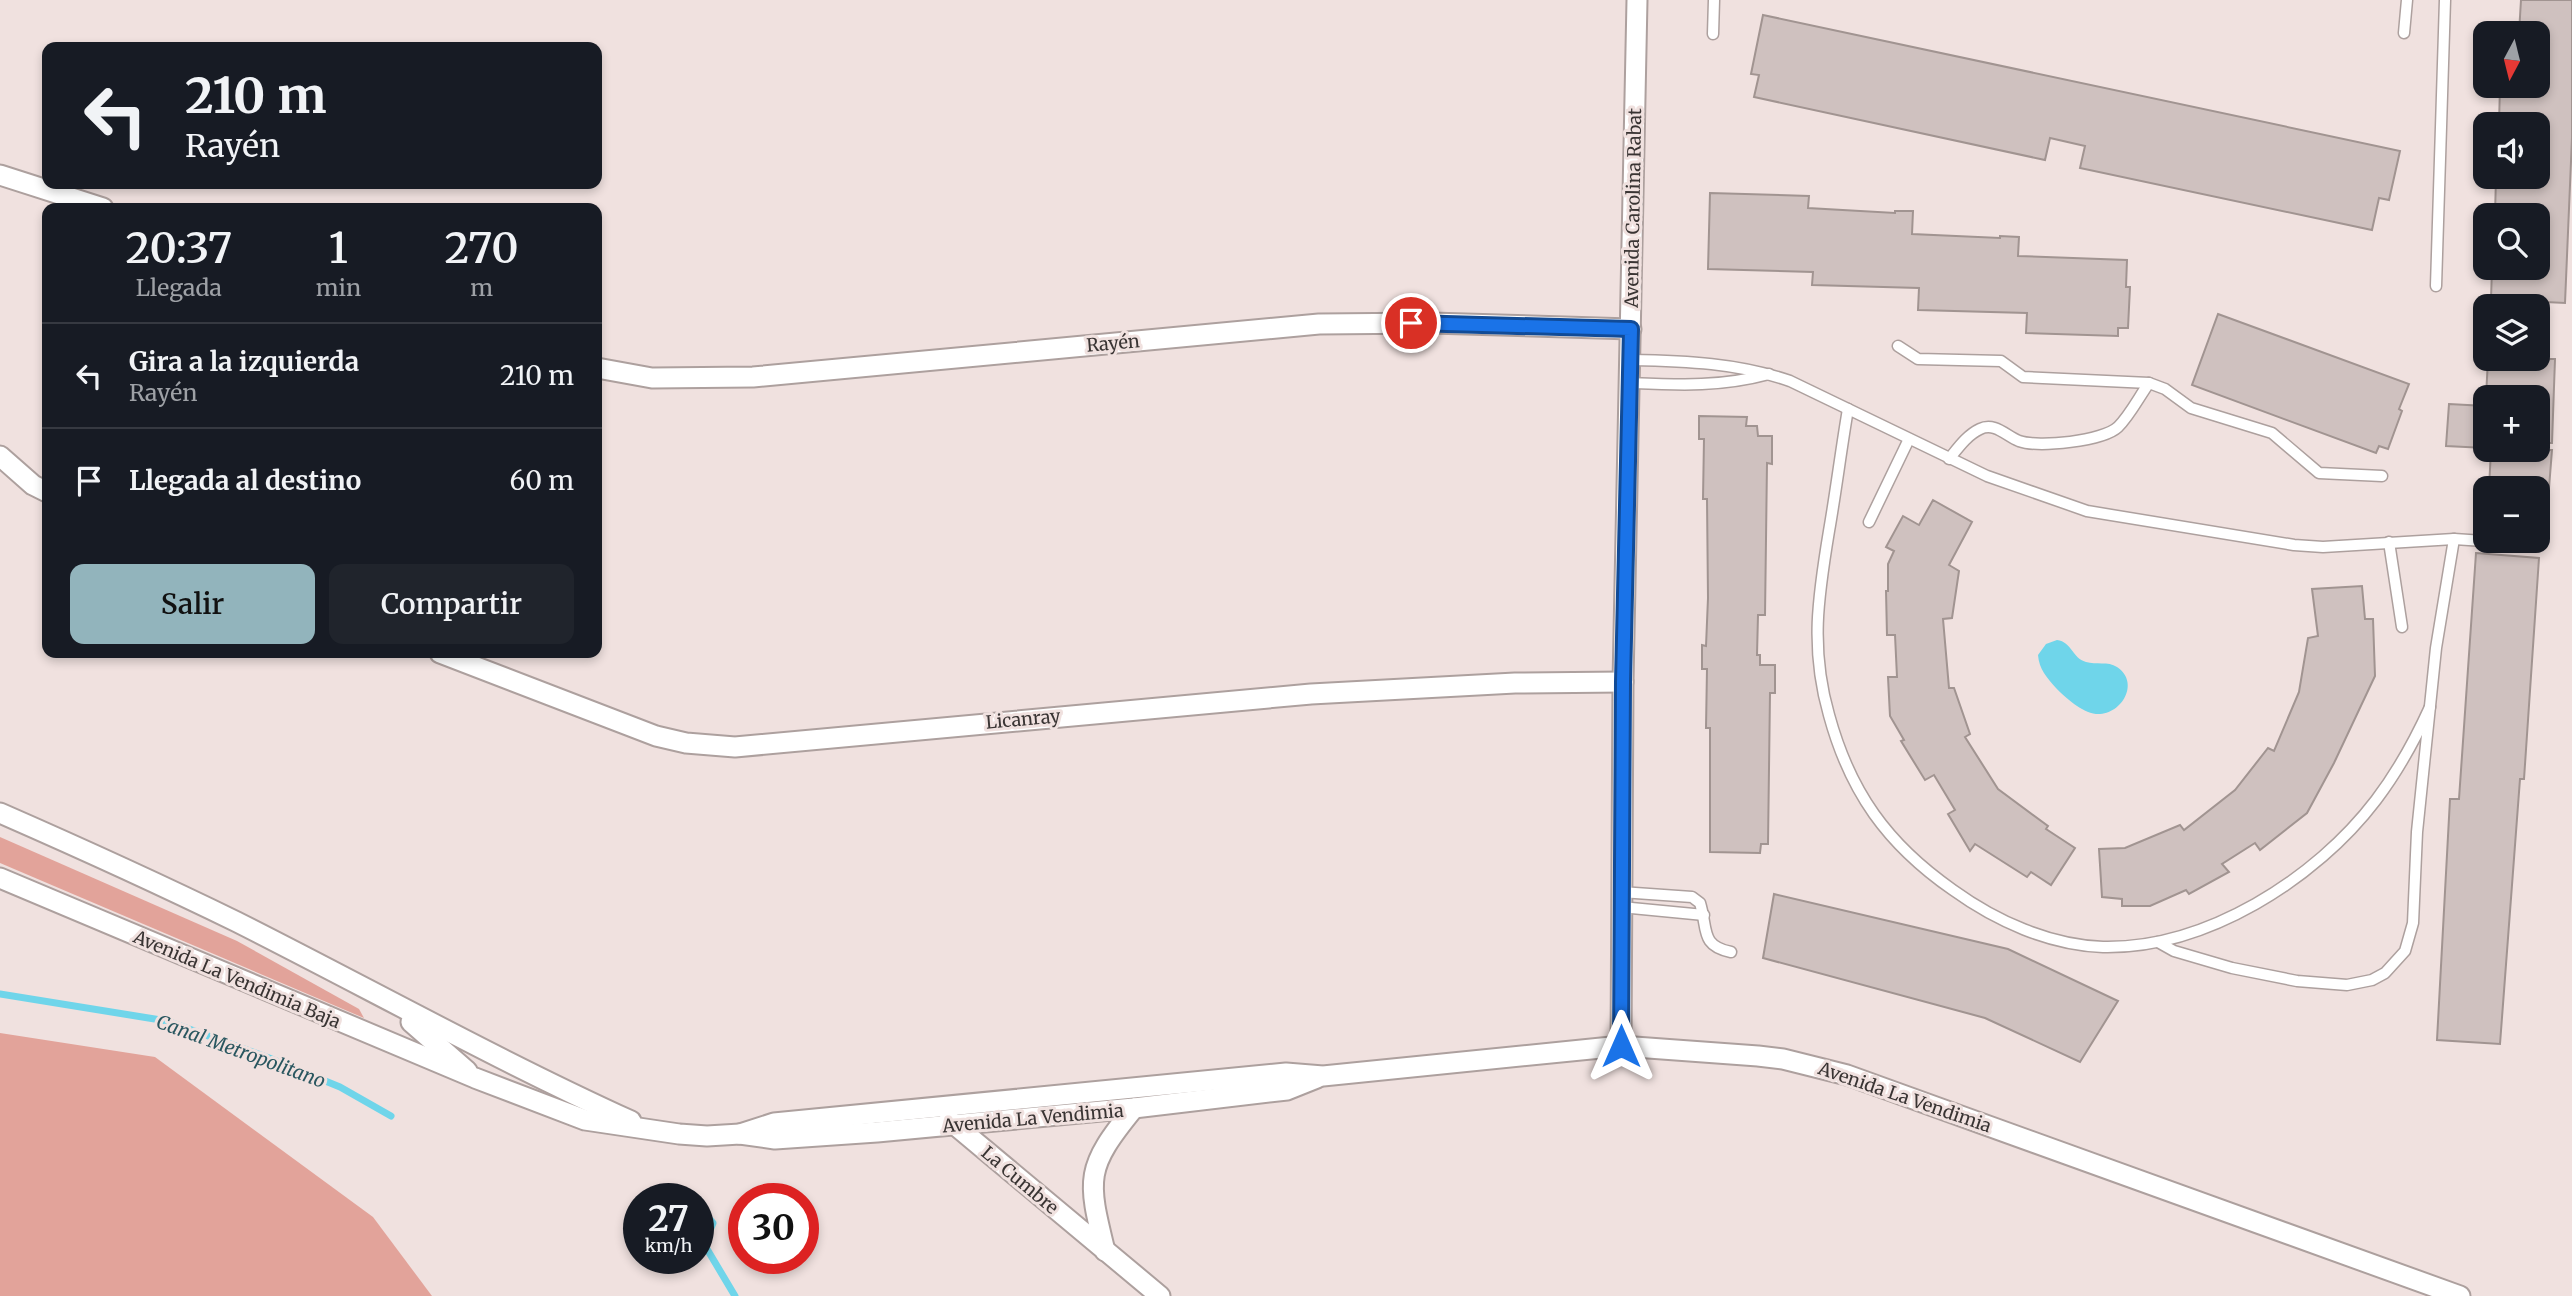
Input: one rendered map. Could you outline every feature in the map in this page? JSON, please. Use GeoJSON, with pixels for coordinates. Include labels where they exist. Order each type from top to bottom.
{"type":"FeatureCollection","features":[{"type":"Feature","properties":{"kind":"street","name":"Avenida Carolina Rabat"},"geometry":{"type":"LineString","coordinates":[[1621,1046],[1623,682],[1637,0]]}},
{"type":"Feature","properties":{"kind":"street"},"geometry":{"type":"LineString","coordinates":[[0,175],[42,188]]}},
{"type":"Feature","properties":{"kind":"street"},"geometry":{"type":"LineString","coordinates":[[44,189],[87,203]]}},
{"type":"Feature","properties":{"kind":"street","name":"Rayén"},"geometry":{"type":"LineString","coordinates":[[602,369],[652,378],[753,377],[1319,324],[1431,323],[1631,329]]}},
{"type":"Feature","properties":{"kind":"street"},"geometry":{"type":"LineString","coordinates":[[0,456],[42,490]]}},
{"type":"Feature","properties":{"kind":"street","name":"Licanray"},"geometry":{"type":"LineString","coordinates":[[453,658],[656,736],[686,743],[735,747],[1311,694],[1515,683],[1623,682]]}},
{"type":"Feature","properties":{"kind":"street","name":"Avenida La Vendimia Baja"},"geometry":{"type":"LineString","coordinates":[[0,813],[118,865],[458,1037],[651,1130]]}},
{"type":"Feature","properties":{"kind":"street","name":"Avenida La Vendimia Baja"},"geometry":{"type":"LineString","coordinates":[[0,878],[475,1078],[585,1120],[651,1130]]}},
{"type":"Feature","properties":{"kind":"street","name":"Avenida La Vendimia Baja"},"geometry":{"type":"LineString","coordinates":[[381,996],[475,1078]]}},
{"type":"Feature","properties":{"kind":"street","name":"Avenida La Vendimia"},"geometry":{"type":"LineString","coordinates":[[740,1134],[774,1124],[1286,1073],[1323,1076],[1621,1046],[1758,1056],[1793,1061],[1847,1075],[2460,1296]]}},
{"type":"Feature","properties":{"kind":"street","name":"Avenida La Vendimia"},"geometry":{"type":"LineString","coordinates":[[651,1130],[707,1136],[740,1134],[775,1139],[956,1125],[1287,1090],[1323,1076]]}},
{"type":"Feature","properties":{"kind":"street","name":"La Cumbre"},"geometry":{"type":"LineString","coordinates":[[936,1108],[1160,1296]]}},
{"type":"Feature","properties":{"kind":"street"},"geometry":{"type":"LineString","coordinates":[[1105,1251],[1093,1202],[1093,1178],[1107,1142],[1134,1108]]}},
{"type":"Feature","properties":{"kind":"lane"},"geometry":{"type":"LineString","coordinates":[[1713,34],[1714,0]]}},
{"type":"Feature","properties":{"kind":"lane"},"geometry":{"type":"LineString","coordinates":[[2404,33],[2407,0]]}},
{"type":"Feature","properties":{"kind":"lane"},"geometry":{"type":"LineString","coordinates":[[2436,286],[2445,0]]}},
{"type":"Feature","properties":{"kind":"lane"},"geometry":{"type":"LineString","coordinates":[[1898,346],[1918,359],[2001,361],[2023,377],[2149,383],[2165,389],[2191,408],[2272,433],[2319,473],[2382,476]]}},
{"type":"Feature","properties":{"kind":"lane"},"geometry":{"type":"LineString","coordinates":[[1631,360],[1700,362],[1770,374],[1790,381],[1949,459],[2087,511],[2294,545],[2323,547],[2454,539],[2473,540]]}},
{"type":"Feature","properties":{"kind":"lane"},"geometry":{"type":"LineString","coordinates":[[1630,383],[1701,386],[1744,381],[1770,374]]}},
{"type":"Feature","properties":{"kind":"lane"},"geometry":{"type":"LineString","coordinates":[[1949,459],[1969,437],[1982,428],[1998,428],[2020,441],[2043,444],[2104,436],[2118,428],[2149,383]]}},
{"type":"Feature","properties":{"kind":"lane"},"geometry":{"type":"LineString","coordinates":[[1848,409],[1821,571],[1817,642],[1821,678],[1832,725],[1853,781],[1871,812],[1899,844],[1938,880],[1974,904],[2021,928],[2047,937],[2088,945],[2130,946],[2158,942],[2189,933],[2248,908],[2302,874],[2353,828],[2390,781],[2415,740],[2430,707]]}},
{"type":"Feature","properties":{"kind":"lane"},"geometry":{"type":"LineString","coordinates":[[1868,522],[1909,439]]}},
{"type":"Feature","properties":{"kind":"lane"},"geometry":{"type":"LineString","coordinates":[[2158,942],[2175,951],[2232,968],[2297,981],[2358,984],[2372,980],[2390,968],[2405,951],[2413,923],[2417,832],[2436,648],[2454,539]]}},
{"type":"Feature","properties":{"kind":"lane"},"geometry":{"type":"LineString","coordinates":[[2389,542],[2402,627]]}},
{"type":"Feature","properties":{"kind":"lane"},"geometry":{"type":"LineString","coordinates":[[1621,900],[1692,897],[1700,902],[1708,940],[1715,949],[1731,952]]}},
{"type":"Feature","properties":{"kind":"lane"},"geometry":{"type":"LineString","coordinates":[[1621,900],[1704,915]]}},
{"type":"Feature","properties":{"kind":"shaded area"},"geometry":{"type":"Polygon","coordinates":[[[0,837],[237,941],[359,1009],[364,1018],[0,863],[0,837]]]}},
{"type":"Feature","properties":{"kind":"shaded area"},"geometry":{"type":"Polygon","coordinates":[[[0,1033],[155,1057],[373,1217],[432,1296],[0,1296],[0,1033]]]}},
{"type":"Feature","properties":{"kind":"water"},"geometry":{"type":"Polygon","coordinates":[[[2057,640],[2066,644],[2081,660],[2113,665],[2124,674],[2127,689],[2120,704],[2105,713],[2090,713],[2074,704],[2056,688],[2042,669],[2038,655],[2046,644],[2057,640]]]}},
{"type":"Feature","properties":{"kind":"building"},"geometry":{"type":"Polygon","coordinates":[[[2521,0],[2572,0],[2572,138],[2565,303],[2550,302],[2550,294],[2491,294],[2492,280],[2550,280],[2550,203],[2495,203],[2496,189],[2550,189],[2550,112],[2499,112],[2500,98],[2550,98],[2550,21],[2520,21],[2521,0]]]}},
{"type":"Feature","properties":{"kind":"building"},"geometry":{"type":"Polygon","coordinates":[[[1763,15],[2400,151],[2389,200],[2379,198],[2372,230],[2080,168],[2085,146],[2050,138],[2045,160],[1754,97],[1759,75],[1751,74],[1763,15]]]}},
{"type":"Feature","properties":{"kind":"building"},"geometry":{"type":"Polygon","coordinates":[[[1710,193],[1809,196],[1808,208],[1895,213],[1913,211],[1912,234],[2019,237],[2018,256],[2127,260],[2126,287],[2130,287],[2128,328],[2118,328],[2118,336],[2026,333],[2027,313],[1918,310],[1919,288],[1812,285],[1813,272],[1708,269],[1710,193]]]}},
{"type":"Feature","properties":{"kind":"building"},"geometry":{"type":"Polygon","coordinates":[[[2218,314],[2409,384],[2388,449],[2379,446],[2376,453],[2192,385],[2218,314]]]}},
{"type":"Feature","properties":{"kind":"building"},"geometry":{"type":"Polygon","coordinates":[[[2550,359],[2555,359],[2552,443],[2550,385],[2487,385],[2487,371],[2550,371],[2550,359]]]}},
{"type":"Feature","properties":{"kind":"building"},"geometry":{"type":"Polygon","coordinates":[[[2449,404],[2473,405],[2473,447],[2446,446],[2449,404]]]}},
{"type":"Feature","properties":{"kind":"building"},"geometry":{"type":"Polygon","coordinates":[[[1699,416],[1747,417],[1746,426],[1757,426],[1758,436],[1772,436],[1772,464],[1767,463],[1765,615],[1758,615],[1757,655],[1760,655],[1760,665],[1775,665],[1775,693],[1770,693],[1768,844],[1761,844],[1760,853],[1710,852],[1710,728],[1706,728],[1707,669],[1702,669],[1708,598],[1707,499],[1703,499],[1704,439],[1699,439],[1699,416]]]}},
{"type":"Feature","properties":{"kind":"building"},"geometry":{"type":"Polygon","coordinates":[[[2552,450],[2550,476],[2490,476],[2490,462],[2550,462],[2552,450]]]}},
{"type":"Feature","properties":{"kind":"building"},"geometry":{"type":"Polygon","coordinates":[[[1933,500],[1972,522],[1949,565],[1959,571],[1952,618],[1943,619],[1949,688],[1954,688],[1970,734],[1965,737],[1998,789],[2048,826],[2046,829],[2075,848],[2051,885],[2031,872],[2027,877],[1975,844],[1970,851],[1948,814],[1955,810],[1934,775],[1925,780],[1901,741],[1904,740],[1890,716],[1888,677],[1897,677],[1895,635],[1887,635],[1888,564],[1894,551],[1886,547],[1903,516],[1919,525],[1933,500]]]}},
{"type":"Feature","properties":{"kind":"building"},"geometry":{"type":"Polygon","coordinates":[[[2476,553],[2539,558],[2524,779],[2520,779],[2500,1044],[2437,1040],[2450,799],[2459,799],[2476,553]]]}},
{"type":"Feature","properties":{"kind":"building"},"geometry":{"type":"Polygon","coordinates":[[[2362,586],[2365,619],[2373,619],[2375,676],[2307,813],[2260,850],[2255,843],[2222,864],[2229,872],[2189,894],[2186,890],[2150,906],[2122,906],[2122,899],[2102,897],[2099,849],[2125,848],[2180,825],[2184,830],[2235,790],[2268,748],[2274,751],[2299,692],[2308,638],[2318,636],[2312,589],[2362,586]]]}},
{"type":"Feature","properties":{"kind":"building"},"geometry":{"type":"Polygon","coordinates":[[[1774,894],[2008,949],[2118,1001],[2080,1062],[1985,1018],[1763,958],[1774,894]]]}},
{"type":"Feature","properties":{"kind":"waterway","name":"Canal Metropolitano"},"geometry":{"type":"LineString","coordinates":[[0,994],[167,1021],[340,1087],[391,1116]]}},
{"type":"Feature","properties":{"kind":"waterway","name":"Canal Metropolitano"},"geometry":{"type":"LineString","coordinates":[[714,1261],[735,1296]]}},
{"type":"Feature","properties":{"kind":"route"},"geometry":{"type":"LineString","coordinates":[[1411,323],[1631,329],[1623,682],[1621,1046]]}}]}
